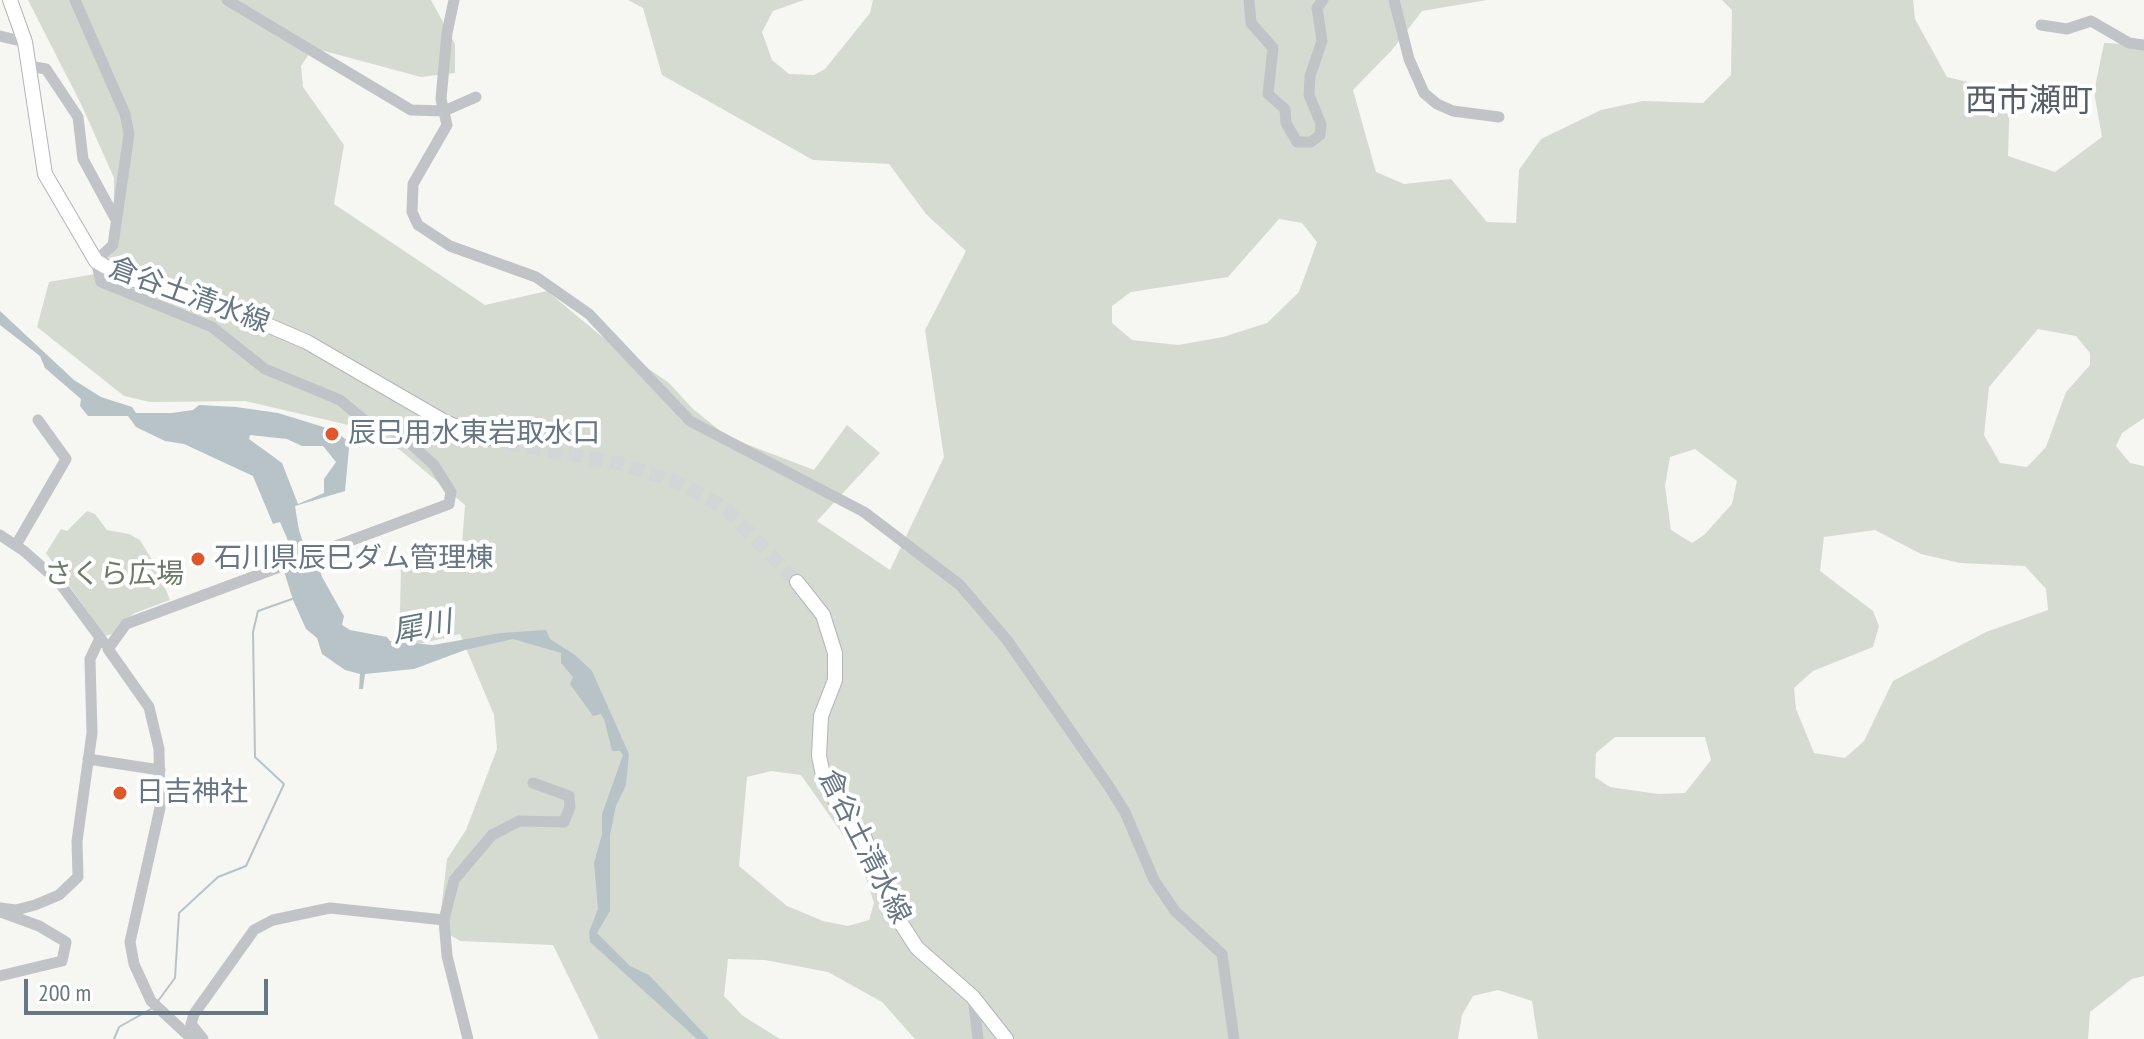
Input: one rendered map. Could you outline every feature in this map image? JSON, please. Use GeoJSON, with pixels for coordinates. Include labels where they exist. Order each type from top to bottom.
{"type":"FeatureCollection","features":[{"type":"Feature","properties":{"kind":"main road","name":"倉谷土清水線"},"geometry":{"type":"LineString","coordinates":[[10,0],[25,42],[45,174],[96,261],[123,277],[214,302],[307,342],[445,422],[486,439]]}},
{"type":"Feature","properties":{"kind":"main road","name":"倉谷土清水線"},"geometry":{"type":"LineString","coordinates":[[797,582],[823,615],[835,653],[835,680],[821,716],[819,756],[824,780],[841,810],[863,834],[895,914],[917,948],[973,997],[1006,1039]]}},
{"type":"Feature","properties":{"kind":"street"},"geometry":{"type":"LineString","coordinates":[[75,0],[125,114],[129,134],[113,245],[96,261],[101,282],[212,327],[265,369],[340,400],[364,420],[399,433],[434,465],[451,492],[449,504],[126,624],[108,649]]}},
{"type":"Feature","properties":{"kind":"street"},"geometry":{"type":"LineString","coordinates":[[227,0],[395,103],[425,113],[444,111],[476,97]]}},
{"type":"Feature","properties":{"kind":"street"},"geometry":{"type":"LineString","coordinates":[[454,0],[446,45],[444,111],[447,125],[413,184],[412,212],[418,225],[450,246],[536,277],[589,314],[690,421],[864,512],[936,564],[969,594],[1007,640],[1117,799],[1154,880],[1175,911],[1222,954],[1234,1039]]}},
{"type":"Feature","properties":{"kind":"street"},"geometry":{"type":"LineString","coordinates":[[1249,0],[1251,23],[1273,48],[1268,94],[1285,109],[1286,123],[1297,142],[1311,142],[1320,135],[1321,124],[1309,95],[1310,76],[1322,41],[1317,8],[1323,0]]}},
{"type":"Feature","properties":{"kind":"street"},"geometry":{"type":"LineString","coordinates":[[1394,0],[1409,59],[1424,93],[1437,104],[1453,111],[1499,117]]}},
{"type":"Feature","properties":{"kind":"street"},"geometry":{"type":"LineString","coordinates":[[2041,25],[2067,29],[2091,21],[2129,43],[2144,45]]}},
{"type":"Feature","properties":{"kind":"street"},"geometry":{"type":"LineString","coordinates":[[0,36],[25,42]]}},
{"type":"Feature","properties":{"kind":"street"},"geometry":{"type":"LineString","coordinates":[[29,66],[46,69],[78,117],[83,159],[116,218]]}},
{"type":"Feature","properties":{"kind":"street"},"geometry":{"type":"LineString","coordinates":[[16,545],[66,459],[38,420]]}},
{"type":"Feature","properties":{"kind":"street"},"geometry":{"type":"LineString","coordinates":[[0,535],[59,582],[149,707],[156,727],[160,808],[130,942],[134,964],[151,1001],[192,1039]]}},
{"type":"Feature","properties":{"kind":"street"},"geometry":{"type":"LineString","coordinates":[[0,910],[16,910],[59,895],[78,877],[77,841],[92,733],[90,659],[100,638]]}},
{"type":"Feature","properties":{"kind":"street"},"geometry":{"type":"LineString","coordinates":[[88,759],[160,770]]}},
{"type":"Feature","properties":{"kind":"street"},"geometry":{"type":"LineString","coordinates":[[468,1039],[447,956],[444,920],[454,880],[492,835],[519,821],[564,822],[570,807],[569,796],[533,783]]}},
{"type":"Feature","properties":{"kind":"street"},"geometry":{"type":"LineString","coordinates":[[203,1039],[191,1024],[194,1014],[254,930],[273,920],[330,908],[444,920]]}},
{"type":"Feature","properties":{"kind":"street"},"geometry":{"type":"LineString","coordinates":[[0,910],[39,926],[66,942],[62,961],[0,976]]}},
{"type":"Feature","properties":{"kind":"street"},"geometry":{"type":"LineString","coordinates":[[973,997],[978,1039]]}},
{"type":"Feature","properties":{"kind":"green space"},"geometry":{"type":"Polygon","coordinates":[[[28,0],[431,0],[455,44],[455,73],[421,77],[313,48],[301,66],[303,87],[344,145],[334,204],[485,305],[547,291],[600,335],[669,383],[693,409],[728,437],[814,470],[847,425],[880,453],[817,521],[890,570],[944,457],[925,330],[966,251],[926,214],[889,164],[813,160],[662,75],[643,8],[628,0],[804,0],[773,11],[762,32],[772,60],[789,74],[814,75],[825,69],[870,13],[873,0],[1487,0],[1422,11],[1392,50],[1353,90],[1376,172],[1404,184],[1451,179],[1487,222],[1516,223],[1519,170],[1541,139],[1601,110],[1643,101],[1703,103],[1731,75],[1732,10],[1722,0],[1913,0],[1915,19],[1947,77],[2010,92],[2008,156],[2055,172],[2102,137],[2094,92],[2104,43],[2144,45],[2144,418],[2122,433],[2116,446],[2130,463],[2144,466],[2144,976],[2132,979],[2090,1012],[2088,1039],[1538,1039],[1532,1001],[1498,990],[1473,996],[1462,1015],[1458,1039],[915,1039],[882,1002],[828,972],[765,960],[728,959],[724,996],[743,1016],[780,1039],[599,1039],[553,945],[460,941],[439,928],[447,859],[466,830],[497,749],[494,715],[460,634],[399,649],[401,568],[462,544],[465,505],[400,450],[357,427],[245,401],[150,402],[124,396],[37,327],[49,282],[95,274],[114,251],[114,178],[81,104],[28,0]],[[1279,219],[1228,277],[1131,292],[1112,306],[1112,323],[1132,340],[1178,345],[1223,337],[1267,323],[1299,292],[1317,242],[1302,223],[1279,219]],[[2038,329],[1989,387],[1984,435],[2000,463],[2027,467],[2046,447],[2066,392],[2090,365],[2090,353],[2076,336],[2038,329]],[[1695,449],[1670,457],[1665,486],[1671,530],[1692,543],[1704,535],[1732,504],[1737,481],[1695,449]],[[1875,530],[1824,537],[1820,571],[1873,611],[1879,626],[1873,647],[1813,671],[1794,688],[1796,709],[1814,753],[1845,758],[1864,741],[1893,681],[1986,632],[2048,610],[2046,589],[2025,566],[1960,563],[1921,554],[1875,530]],[[1615,737],[1596,753],[1595,777],[1610,787],[1658,794],[1685,793],[1711,760],[1705,737],[1615,737]],[[771,771],[747,777],[739,866],[787,906],[823,921],[848,926],[869,920],[874,903],[860,859],[801,775],[771,771]]]}},
{"type":"Feature","properties":{"kind":"green space","name":"さくら広場"},"geometry":{"type":"Polygon","coordinates":[[[87,511],[95,514],[107,530],[129,534],[140,540],[158,570],[170,600],[135,613],[119,624],[112,634],[105,636],[46,553],[61,529],[67,531],[87,511]]]}},
{"type":"Feature","properties":{"kind":"shaded area"},"geometry":{"type":"Polygon","coordinates":[[[0,311],[74,380],[101,397],[132,407],[136,413],[172,413],[193,410],[199,405],[236,407],[278,413],[333,430],[348,441],[345,491],[295,506],[299,531],[296,532],[294,528],[286,536],[280,522],[273,524],[253,476],[184,444],[165,441],[136,427],[128,416],[88,416],[80,406],[81,399],[45,368],[40,356],[0,325],[0,311]],[[250,435],[249,439],[282,463],[298,504],[324,493],[324,479],[336,462],[323,446],[302,446],[287,439],[250,435]]]}},
{"type":"Feature","properties":{"kind":"shaded area"},"geometry":{"type":"Polygon","coordinates":[[[316,556],[322,577],[344,616],[342,625],[350,630],[387,637],[390,641],[433,645],[500,633],[546,630],[550,639],[575,655],[592,671],[629,754],[626,785],[616,806],[610,835],[610,911],[597,933],[630,966],[649,975],[709,1039],[697,1039],[590,942],[589,932],[598,909],[594,863],[602,834],[602,814],[623,755],[620,751],[612,751],[601,714],[593,716],[570,684],[573,677],[561,663],[561,653],[513,639],[465,650],[414,669],[365,674],[363,689],[359,689],[360,674],[345,670],[322,654],[317,638],[306,629],[293,600],[283,568],[316,556]]]}},
{"type":"Feature","properties":{"kind":"waterway","name":"犀川"},"geometry":{"type":"LineString","coordinates":[[286,512],[305,572]]}},
{"type":"Feature","properties":{"kind":"waterway"},"geometry":{"type":"LineString","coordinates":[[158,1001],[175,978],[179,913],[218,877],[246,866],[284,784],[255,757],[253,632],[258,611],[292,599]]}},
{"type":"Feature","properties":{"kind":"waterway"},"geometry":{"type":"LineString","coordinates":[[114,1039],[119,1027],[151,1009]]}},
{"type":"Feature","properties":{"kind":"tunnel"},"geometry":{"type":"LineString","coordinates":[[486,439],[622,464],[680,483],[726,509],[797,582]]}},
{"type":"Feature","properties":{"kind":"place","name":"辰巳用水東岩取水口"},"geometry":{"type":"Point","coordinates":[332,434]}},
{"type":"Feature","properties":{"kind":"place","name":"石川県辰巳ダム管理棟"},"geometry":{"type":"Point","coordinates":[198,559]}},
{"type":"Feature","properties":{"kind":"place","name":"日吉神社"},"geometry":{"type":"Point","coordinates":[120,793]}},
{"type":"Feature","properties":{"kind":"district","name":"西市瀬町"},"geometry":{"type":"Point","coordinates":[2029,102]}}]}
